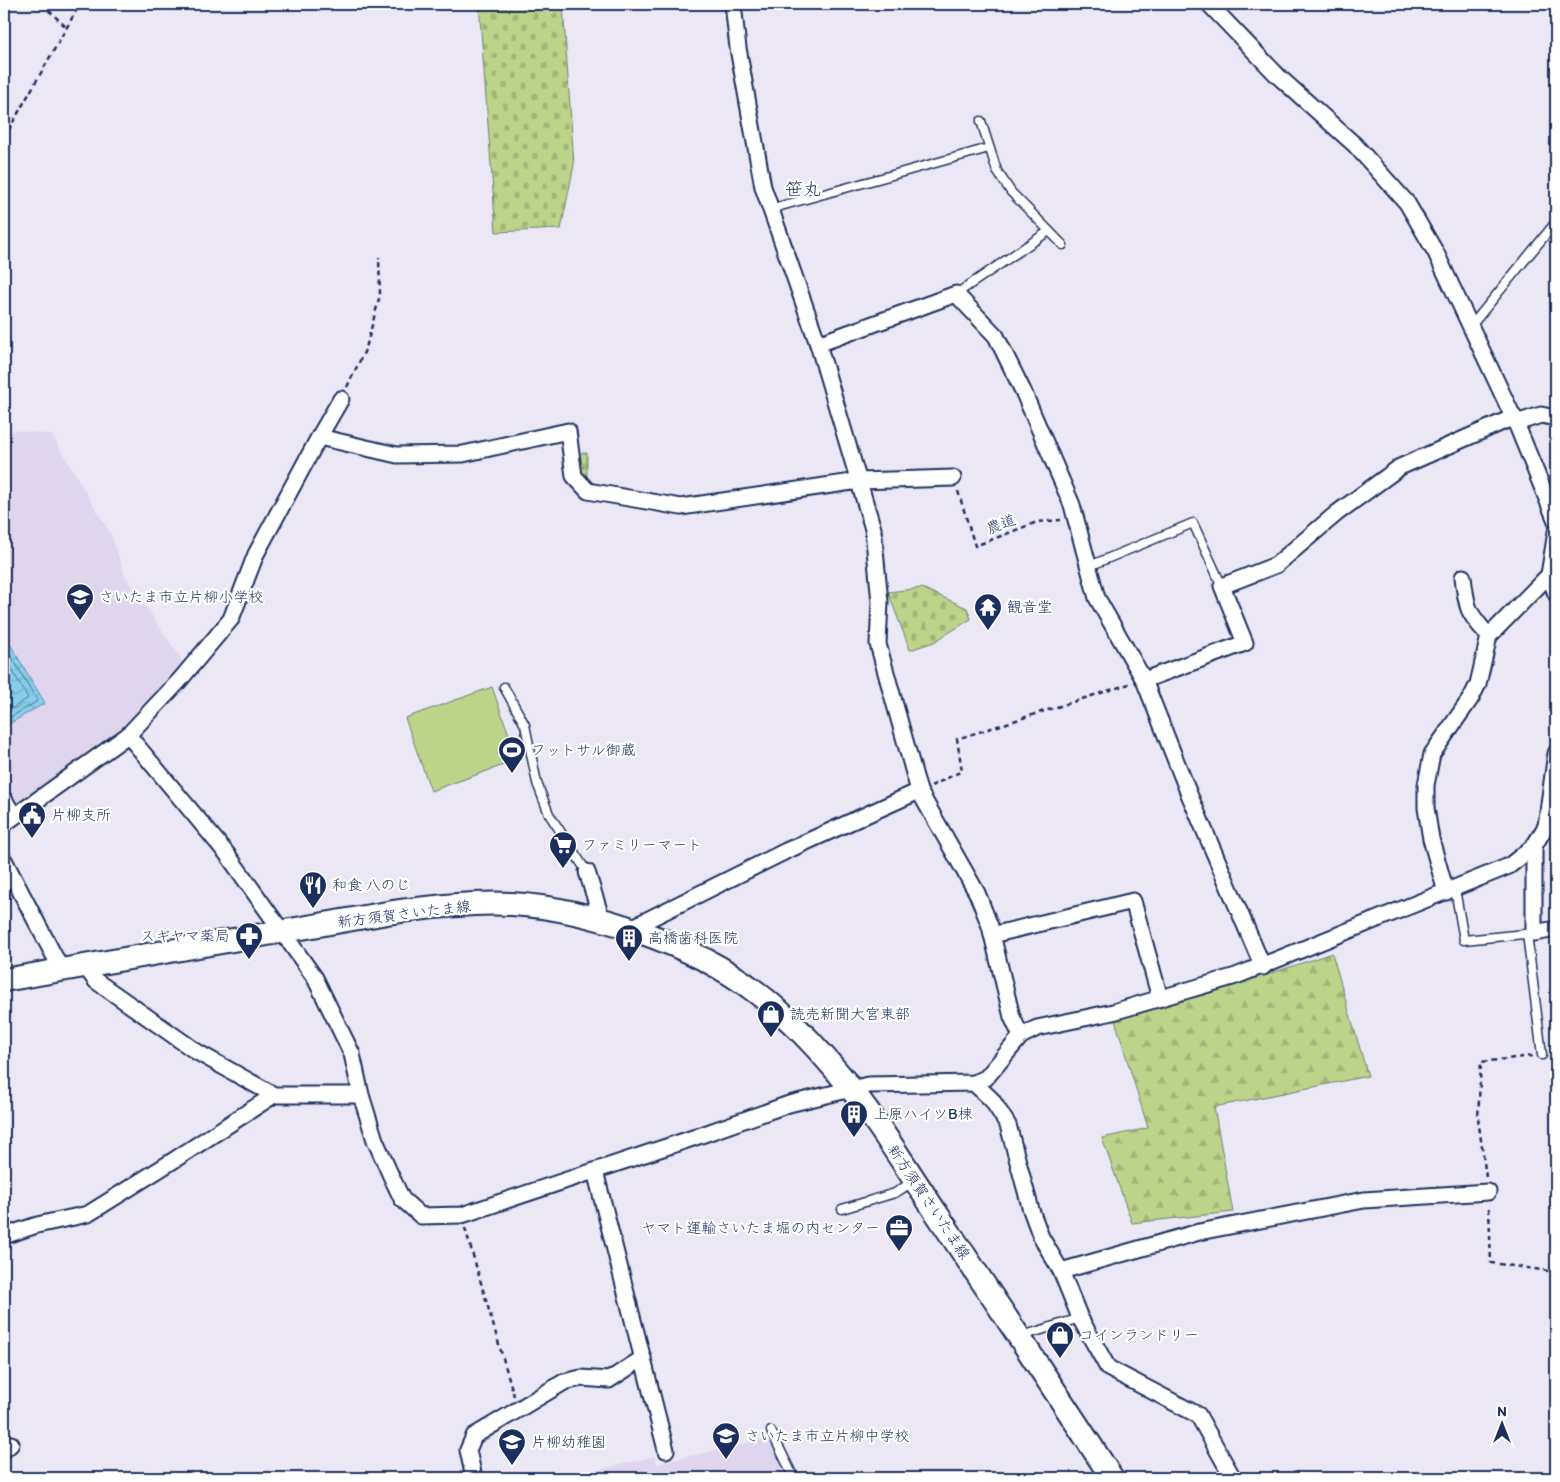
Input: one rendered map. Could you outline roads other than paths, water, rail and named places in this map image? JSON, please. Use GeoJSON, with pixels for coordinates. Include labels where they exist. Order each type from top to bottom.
{"type":"FeatureCollection","features":[{"type":"Feature","properties":{"kind":"main road","name":"新方須賀さいたま線"},"geometry":{"type":"LineString","coordinates":[[4,980],[393,912],[436,906],[473,904],[510,904],[543,907],[602,920],[630,928],[696,956],[726,972],[756,992],[811,1042],[852,1089],[1020,1337],[1112,1478]]}},
{"type":"Feature","properties":{"kind":"street"},"geometry":{"type":"LineString","coordinates":[[733,4],[738,48],[763,187],[818,344],[873,529],[880,602],[878,644],[919,791],[977,893],[992,935],[1012,1017],[1021,1036]]}},
{"type":"Feature","properties":{"kind":"street"},"geometry":{"type":"LineString","coordinates":[[1209,4],[1278,76],[1354,145],[1407,203],[1436,253],[1471,326],[1515,420],[1556,521]]}},
{"type":"Feature","properties":{"kind":"street"},"geometry":{"type":"LineString","coordinates":[[818,344],[956,294],[996,336],[1023,391],[1072,505],[1096,598],[1144,680],[1189,794],[1263,967]]}},
{"type":"Feature","properties":{"kind":"street"},"geometry":{"type":"LineString","coordinates":[[4,799],[9,820],[128,735],[179,681],[232,620],[256,554],[341,399]]}},
{"type":"Feature","properties":{"kind":"street"},"geometry":{"type":"LineString","coordinates":[[1144,680],[1246,643],[1222,586],[1276,565],[1337,513],[1400,467],[1515,420],[1541,415],[1556,418]]}},
{"type":"Feature","properties":{"kind":"street"},"geometry":{"type":"LineString","coordinates":[[319,437],[397,455],[463,454],[568,430],[574,476],[588,491],[681,507],[859,481],[953,478]]}},
{"type":"Feature","properties":{"kind":"street"},"geometry":{"type":"LineString","coordinates":[[1556,532],[1549,575],[1556,594]]}},
{"type":"Feature","properties":{"kind":"street"},"geometry":{"type":"LineString","coordinates":[[1450,891],[1431,839],[1426,808],[1426,785],[1432,754],[1471,698],[1478,684],[1489,636],[1549,575]]}},
{"type":"Feature","properties":{"kind":"street"},"geometry":{"type":"LineString","coordinates":[[1463,577],[1467,607],[1473,618],[1489,636]]}},
{"type":"Feature","properties":{"kind":"street"},"geometry":{"type":"LineString","coordinates":[[128,735],[227,854],[316,978],[352,1054],[361,1095],[376,1140],[402,1199],[421,1216],[462,1215],[789,1104],[868,1085],[974,1083],[986,1078],[1021,1036],[1037,1028],[1113,1012],[1236,976],[1263,967],[1450,891],[1509,866],[1534,846],[1546,826],[1556,753]]}},
{"type":"Feature","properties":{"kind":"street"},"geometry":{"type":"LineString","coordinates":[[630,928],[786,852],[919,791]]}},
{"type":"Feature","properties":{"kind":"street"},"geometry":{"type":"LineString","coordinates":[[1534,846],[1530,933],[1556,929]]}},
{"type":"Feature","properties":{"kind":"street"},"geometry":{"type":"LineString","coordinates":[[4,860],[61,969]]}},
{"type":"Feature","properties":{"kind":"street"},"geometry":{"type":"LineString","coordinates":[[587,872],[602,920]]}},
{"type":"Feature","properties":{"kind":"street"},"geometry":{"type":"LineString","coordinates":[[992,935],[1133,901],[1160,998]]}},
{"type":"Feature","properties":{"kind":"street"},"geometry":{"type":"LineString","coordinates":[[84,965],[96,981],[197,1052],[274,1095],[361,1095]]}},
{"type":"Feature","properties":{"kind":"street"},"geometry":{"type":"LineString","coordinates":[[974,1083],[992,1100],[1008,1125],[1031,1210],[1041,1237],[1061,1271],[1080,1318],[1108,1368],[1198,1415],[1233,1478]]}},
{"type":"Feature","properties":{"kind":"street"},"geometry":{"type":"LineString","coordinates":[[4,1236],[38,1225],[88,1214],[274,1095]]}},
{"type":"Feature","properties":{"kind":"street"},"geometry":{"type":"LineString","coordinates":[[595,1171],[666,1450]]}},
{"type":"Feature","properties":{"kind":"street"},"geometry":{"type":"LineString","coordinates":[[1061,1271],[1199,1232],[1364,1200],[1488,1192]]}},
{"type":"Feature","properties":{"kind":"street"},"geometry":{"type":"LineString","coordinates":[[474,1478],[468,1450],[474,1436],[564,1382],[581,1378],[609,1380],[643,1358]]}},
{"type":"Feature","properties":{"kind":"lane"},"geometry":{"type":"LineString","coordinates":[[980,121],[997,171],[1011,192],[1063,245]]}},
{"type":"Feature","properties":{"kind":"lane"},"geometry":{"type":"LineString","coordinates":[[770,209],[988,148]]}},
{"type":"Feature","properties":{"kind":"lane"},"geometry":{"type":"LineString","coordinates":[[1471,326],[1556,222]]}},
{"type":"Feature","properties":{"kind":"lane"},"geometry":{"type":"LineString","coordinates":[[956,294],[1049,232]]}},
{"type":"Feature","properties":{"kind":"lane"},"geometry":{"type":"LineString","coordinates":[[1087,567],[1193,523],[1222,586]]}},
{"type":"Feature","properties":{"kind":"lane"},"geometry":{"type":"LineString","coordinates":[[504,687],[525,725],[537,783],[549,814],[587,872]]}},
{"type":"Feature","properties":{"kind":"lane"},"geometry":{"type":"LineString","coordinates":[[1450,891],[1464,940],[1530,933],[1542,1055]]}},
{"type":"Feature","properties":{"kind":"lane"},"geometry":{"type":"LineString","coordinates":[[842,1210],[896,1193],[915,1180]]}},
{"type":"Feature","properties":{"kind":"lane"},"geometry":{"type":"LineString","coordinates":[[1020,1337],[1080,1318]]}},
{"type":"Feature","properties":{"kind":"lane"},"geometry":{"type":"LineString","coordinates":[[771,1431],[794,1478]]}},
{"type":"Feature","properties":{"kind":"water"},"geometry":{"type":"Polygon","coordinates":[[[4,634],[45,703],[4,727],[4,634]]]}},
{"type":"Feature","properties":{"kind":"place","name":"さいたま市立片柳小学校"},"geometry":{"type":"Point","coordinates":[80,621]}},
{"type":"Feature","properties":{"kind":"place","name":"観音堂"},"geometry":{"type":"Point","coordinates":[988,631]}},
{"type":"Feature","properties":{"kind":"place","name":"フットサル御蔵"},"geometry":{"type":"Point","coordinates":[512,774]}},
{"type":"Feature","properties":{"kind":"place","name":"片柳支所"},"geometry":{"type":"Point","coordinates":[32,839]}},
{"type":"Feature","properties":{"kind":"place","name":"ファミリーマート"},"geometry":{"type":"Point","coordinates":[563,869]}},
{"type":"Feature","properties":{"kind":"place","name":"和食 八のじ"},"geometry":{"type":"Point","coordinates":[313,909]}},
{"type":"Feature","properties":{"kind":"place","name":"スギヤマ薬局"},"geometry":{"type":"Point","coordinates":[249,960]}},
{"type":"Feature","properties":{"kind":"place","name":"高橋歯科医院"},"geometry":{"type":"Point","coordinates":[629,962]}},
{"type":"Feature","properties":{"kind":"place","name":"読売新聞大宮東部"},"geometry":{"type":"Point","coordinates":[771,1038]}},
{"type":"Feature","properties":{"kind":"place","name":"上原ハイツB棟"},"geometry":{"type":"Point","coordinates":[854,1138]}},
{"type":"Feature","properties":{"kind":"place","name":"ヤマト運輸さいたま堀の内センター"},"geometry":{"type":"Point","coordinates":[899,1252]}},
{"type":"Feature","properties":{"kind":"place","name":"コインランドリー"},"geometry":{"type":"Point","coordinates":[1060,1359]}},
{"type":"Feature","properties":{"kind":"place","name":"さいたま市立片柳中学校"},"geometry":{"type":"Point","coordinates":[726,1460]}},
{"type":"Feature","properties":{"kind":"place","name":"片柳幼稚園"},"geometry":{"type":"Point","coordinates":[512,1466]}},
{"type":"Feature","properties":{"kind":"district","name":"笹丸"},"geometry":{"type":"Point","coordinates":[803,189]}}]}
